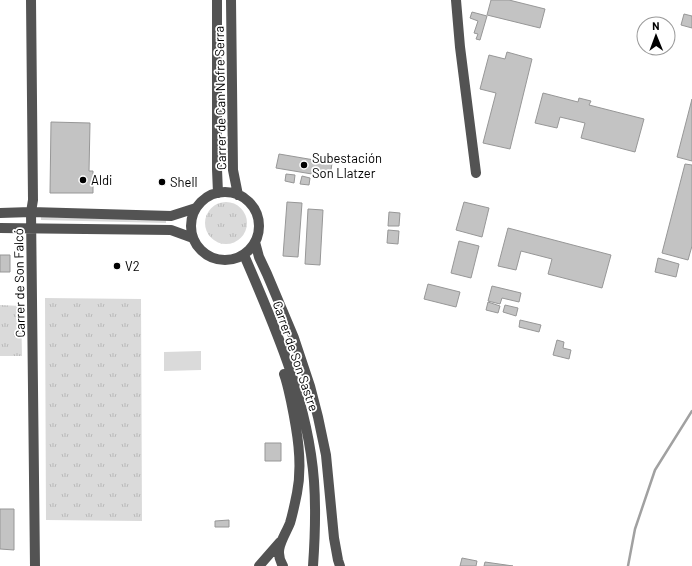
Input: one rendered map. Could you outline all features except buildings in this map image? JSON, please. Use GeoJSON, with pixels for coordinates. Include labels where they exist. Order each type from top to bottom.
{"type":"FeatureCollection","features":[{"type":"Feature","properties":{"kind":"street","name":"Carrer de Son Falcó"},"geometry":{"type":"LineString","coordinates":[[31,0],[33,200],[31,228],[35,566]]}},
{"type":"Feature","properties":{"kind":"street","name":"Carrer de Can Nofre Serra"},"geometry":{"type":"LineString","coordinates":[[217,0],[218,192]]}},
{"type":"Feature","properties":{"kind":"street","name":"Carrer de Can Nofre Serra"},"geometry":{"type":"LineString","coordinates":[[231,0],[233,170],[238,195]]}},
{"type":"Feature","properties":{"kind":"street"},"geometry":{"type":"LineString","coordinates":[[456,0],[460,47],[476,173]]}},
{"type":"Feature","properties":{"kind":"street"},"geometry":{"type":"LineString","coordinates":[[218,192],[232,192],[238,195],[248,201],[255,209],[259,220],[259,231],[255,242],[244,255],[228,260],[217,259],[207,255],[198,247],[193,238],[191,227],[192,217],[196,208],[202,201],[218,192]]}},
{"type":"Feature","properties":{"kind":"street"},"geometry":{"type":"LineString","coordinates":[[0,213],[31,212],[170,216],[196,208]]}},
{"type":"Feature","properties":{"kind":"street"},"geometry":{"type":"LineString","coordinates":[[0,228],[171,230],[193,238]]}},
{"type":"Feature","properties":{"kind":"street"},"geometry":{"type":"LineString","coordinates":[[255,242],[259,257],[294,338],[310,386],[326,455],[334,538],[339,564]]}},
{"type":"Feature","properties":{"kind":"street","name":"Carrer de Son Sastre"},"geometry":{"type":"LineString","coordinates":[[244,255],[273,323],[303,412],[310,446],[314,482],[313,565]]}},
{"type":"Feature","properties":{"kind":"street"},"geometry":{"type":"LineString","coordinates":[[273,323],[269,331],[286,379],[298,444],[298,490],[292,516],[283,537],[279,552],[283,566]]}},
{"type":"Feature","properties":{"kind":"street"},"geometry":{"type":"LineString","coordinates":[[259,566],[283,537]]}},
{"type":"Feature","properties":{"kind":"green space"},"geometry":{"type":"Polygon","coordinates":[[[226,202],[241,208],[247,223],[241,238],[226,244],[211,238],[205,223],[211,208],[226,202]]]}},
{"type":"Feature","properties":{"kind":"green space"},"geometry":{"type":"Polygon","coordinates":[[[41,217],[166,219],[166,223],[41,220],[41,217]]]}},
{"type":"Feature","properties":{"kind":"green space"},"geometry":{"type":"Polygon","coordinates":[[[45,298],[141,299],[142,521],[46,520],[45,298]]]}},
{"type":"Feature","properties":{"kind":"green space"},"geometry":{"type":"Polygon","coordinates":[[[0,305],[21,306],[22,356],[0,356],[0,305]]]}},
{"type":"Feature","properties":{"kind":"green space"},"geometry":{"type":"Polygon","coordinates":[[[201,351],[201,370],[164,371],[164,352],[201,351]]]}},
{"type":"Feature","properties":{"kind":"waterway"},"geometry":{"type":"LineString","coordinates":[[628,566],[635,529],[655,470],[692,411]]}},
{"type":"Feature","properties":{"kind":"place","name":"Subestación Son Llatzer"},"geometry":{"type":"Point","coordinates":[304,165]}},
{"type":"Feature","properties":{"kind":"place","name":"Aldi"},"geometry":{"type":"Point","coordinates":[83,180]}},
{"type":"Feature","properties":{"kind":"place","name":"Shell"},"geometry":{"type":"Point","coordinates":[162,182]}},
{"type":"Feature","properties":{"kind":"place","name":"V2"},"geometry":{"type":"Point","coordinates":[117,266]}}]}
